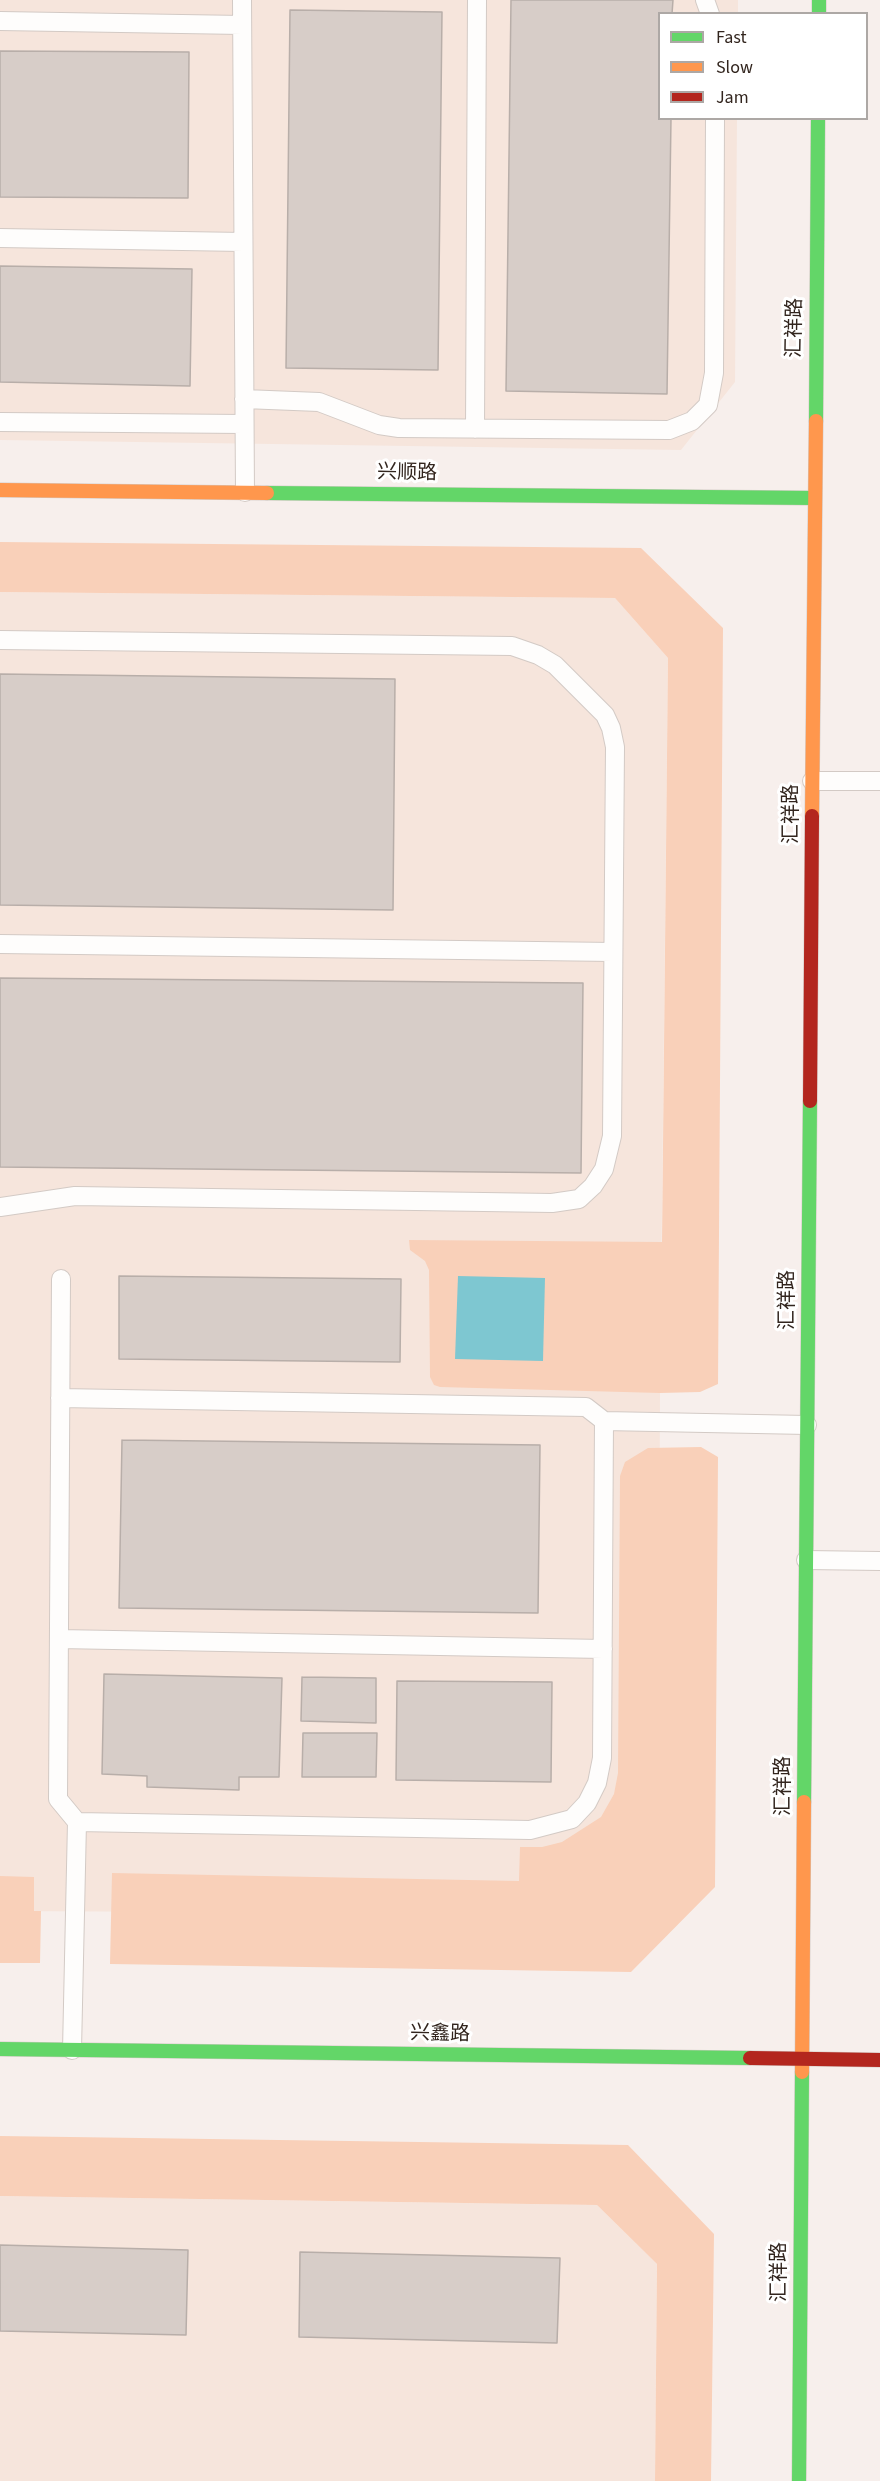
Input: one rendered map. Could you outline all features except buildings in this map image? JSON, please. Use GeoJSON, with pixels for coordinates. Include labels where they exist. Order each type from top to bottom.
{"type":"FeatureCollection","features":[{"type":"Feature","properties":{"kind":"main road","name":"汇祥路"},"geometry":{"type":"LineString","coordinates":[[799,2481],[818,120]]}},
{"type":"Feature","properties":{"kind":"main road","name":"兴顺路"},"geometry":{"type":"LineString","coordinates":[[0,490],[814,498]]}},
{"type":"Feature","properties":{"kind":"main road","name":"兴鑫路"},"geometry":{"type":"LineString","coordinates":[[0,2049],[880,2061]]}},
{"type":"Feature","properties":{"kind":"lane"},"geometry":{"type":"LineString","coordinates":[[242,0],[245,492]]}},
{"type":"Feature","properties":{"kind":"lane"},"geometry":{"type":"LineString","coordinates":[[475,429],[477,0]]}},
{"type":"Feature","properties":{"kind":"lane"},"geometry":{"type":"LineString","coordinates":[[0,21],[242,25]]}},
{"type":"Feature","properties":{"kind":"lane"},"geometry":{"type":"LineString","coordinates":[[244,399],[319,402],[379,425],[399,428],[669,430],[692,421],[708,405],[714,373],[715,120]]}},
{"type":"Feature","properties":{"kind":"lane"},"geometry":{"type":"LineString","coordinates":[[0,238],[243,242]]}},
{"type":"Feature","properties":{"kind":"lane"},"geometry":{"type":"LineString","coordinates":[[0,422],[244,424]]}},
{"type":"Feature","properties":{"kind":"lane"},"geometry":{"type":"LineString","coordinates":[[0,640],[512,646],[538,655],[555,665],[605,715],[611,728],[615,747],[612,1136],[604,1169],[593,1186],[579,1199],[552,1203],[75,1196],[0,1207]]}},
{"type":"Feature","properties":{"kind":"lane"},"geometry":{"type":"LineString","coordinates":[[812,781],[880,781]]}},
{"type":"Feature","properties":{"kind":"lane"},"geometry":{"type":"LineString","coordinates":[[0,944],[613,952]]}},
{"type":"Feature","properties":{"kind":"lane"},"geometry":{"type":"LineString","coordinates":[[61,1279],[58,1799],[77,1822],[72,2050]]}},
{"type":"Feature","properties":{"kind":"lane"},"geometry":{"type":"LineString","coordinates":[[60,1398],[586,1407],[604,1421],[807,1425]]}},
{"type":"Feature","properties":{"kind":"lane"},"geometry":{"type":"LineString","coordinates":[[77,1822],[530,1830],[572,1819],[587,1803],[597,1783],[603,1758],[604,1421]]}},
{"type":"Feature","properties":{"kind":"lane"},"geometry":{"type":"LineString","coordinates":[[806,1560],[880,1561]]}},
{"type":"Feature","properties":{"kind":"lane"},"geometry":{"type":"LineString","coordinates":[[59,1639],[603,1649]]}},
{"type":"Feature","properties":{"kind":"shaded area"},"geometry":{"type":"Polygon","coordinates":[[[0,0],[738,0],[738,12],[658,12],[658,120],[737,120],[735,382],[681,450],[0,440],[0,0]]]}},
{"type":"Feature","properties":{"kind":"shaded area"},"geometry":{"type":"Polygon","coordinates":[[[0,542],[641,548],[723,628],[718,1384],[700,1392],[660,1393],[434,1385],[430,1377],[429,1270],[425,1261],[410,1250],[409,1240],[662,1242],[668,658],[615,598],[0,592],[0,542]]]}},
{"type":"Feature","properties":{"kind":"shaded area"},"geometry":{"type":"Polygon","coordinates":[[[0,592],[615,598],[668,658],[660,1393],[658,1865],[606,1914],[0,1911],[0,592]]]}},
{"type":"Feature","properties":{"kind":"shaded area"},"geometry":{"type":"Polygon","coordinates":[[[701,1447],[718,1457],[715,1887],[631,1972],[110,1964],[112,1873],[519,1881],[520,1847],[542,1847],[562,1842],[601,1817],[614,1794],[618,1773],[620,1476],[625,1462],[648,1448],[701,1447]]]}},
{"type":"Feature","properties":{"kind":"shaded area"},"geometry":{"type":"Polygon","coordinates":[[[0,1876],[34,1877],[34,1911],[41,1911],[40,1963],[0,1963],[0,1876]]]}},
{"type":"Feature","properties":{"kind":"shaded area"},"geometry":{"type":"Polygon","coordinates":[[[0,2136],[628,2145],[714,2234],[711,2481],[655,2481],[657,2264],[597,2205],[0,2196],[0,2136]]]}},
{"type":"Feature","properties":{"kind":"shaded area"},"geometry":{"type":"Polygon","coordinates":[[[0,2196],[597,2205],[657,2264],[655,2481],[0,2481],[0,2196]]]}},
{"type":"Feature","properties":{"kind":"water"},"geometry":{"type":"Polygon","coordinates":[[[458,1276],[545,1278],[543,1361],[455,1359],[458,1276]]]}},
{"type":"Feature","properties":{"kind":"traffic: fast"},"geometry":{"type":"LineString","coordinates":[[819,0],[819,12]]}},
{"type":"Feature","properties":{"kind":"traffic: fast"},"geometry":{"type":"LineString","coordinates":[[816,421],[818,120]]}},
{"type":"Feature","properties":{"kind":"traffic: fast"},"geometry":{"type":"LineString","coordinates":[[267,493],[814,498]]}},
{"type":"Feature","properties":{"kind":"traffic: fast"},"geometry":{"type":"LineString","coordinates":[[804,1802],[810,1101]]}},
{"type":"Feature","properties":{"kind":"traffic: fast"},"geometry":{"type":"LineString","coordinates":[[0,2049],[750,2058]]}},
{"type":"Feature","properties":{"kind":"traffic: fast"},"geometry":{"type":"LineString","coordinates":[[799,2481],[802,2072]]}},
{"type":"Feature","properties":{"kind":"traffic: slow"},"geometry":{"type":"LineString","coordinates":[[812,816],[816,421]]}},
{"type":"Feature","properties":{"kind":"traffic: slow"},"geometry":{"type":"LineString","coordinates":[[0,490],[267,493]]}},
{"type":"Feature","properties":{"kind":"traffic: slow"},"geometry":{"type":"LineString","coordinates":[[802,2072],[804,1802]]}},
{"type":"Feature","properties":{"kind":"traffic: jam"},"geometry":{"type":"LineString","coordinates":[[810,1101],[812,816]]}},
{"type":"Feature","properties":{"kind":"traffic: jam"},"geometry":{"type":"LineString","coordinates":[[750,2058],[880,2060]]}}]}
